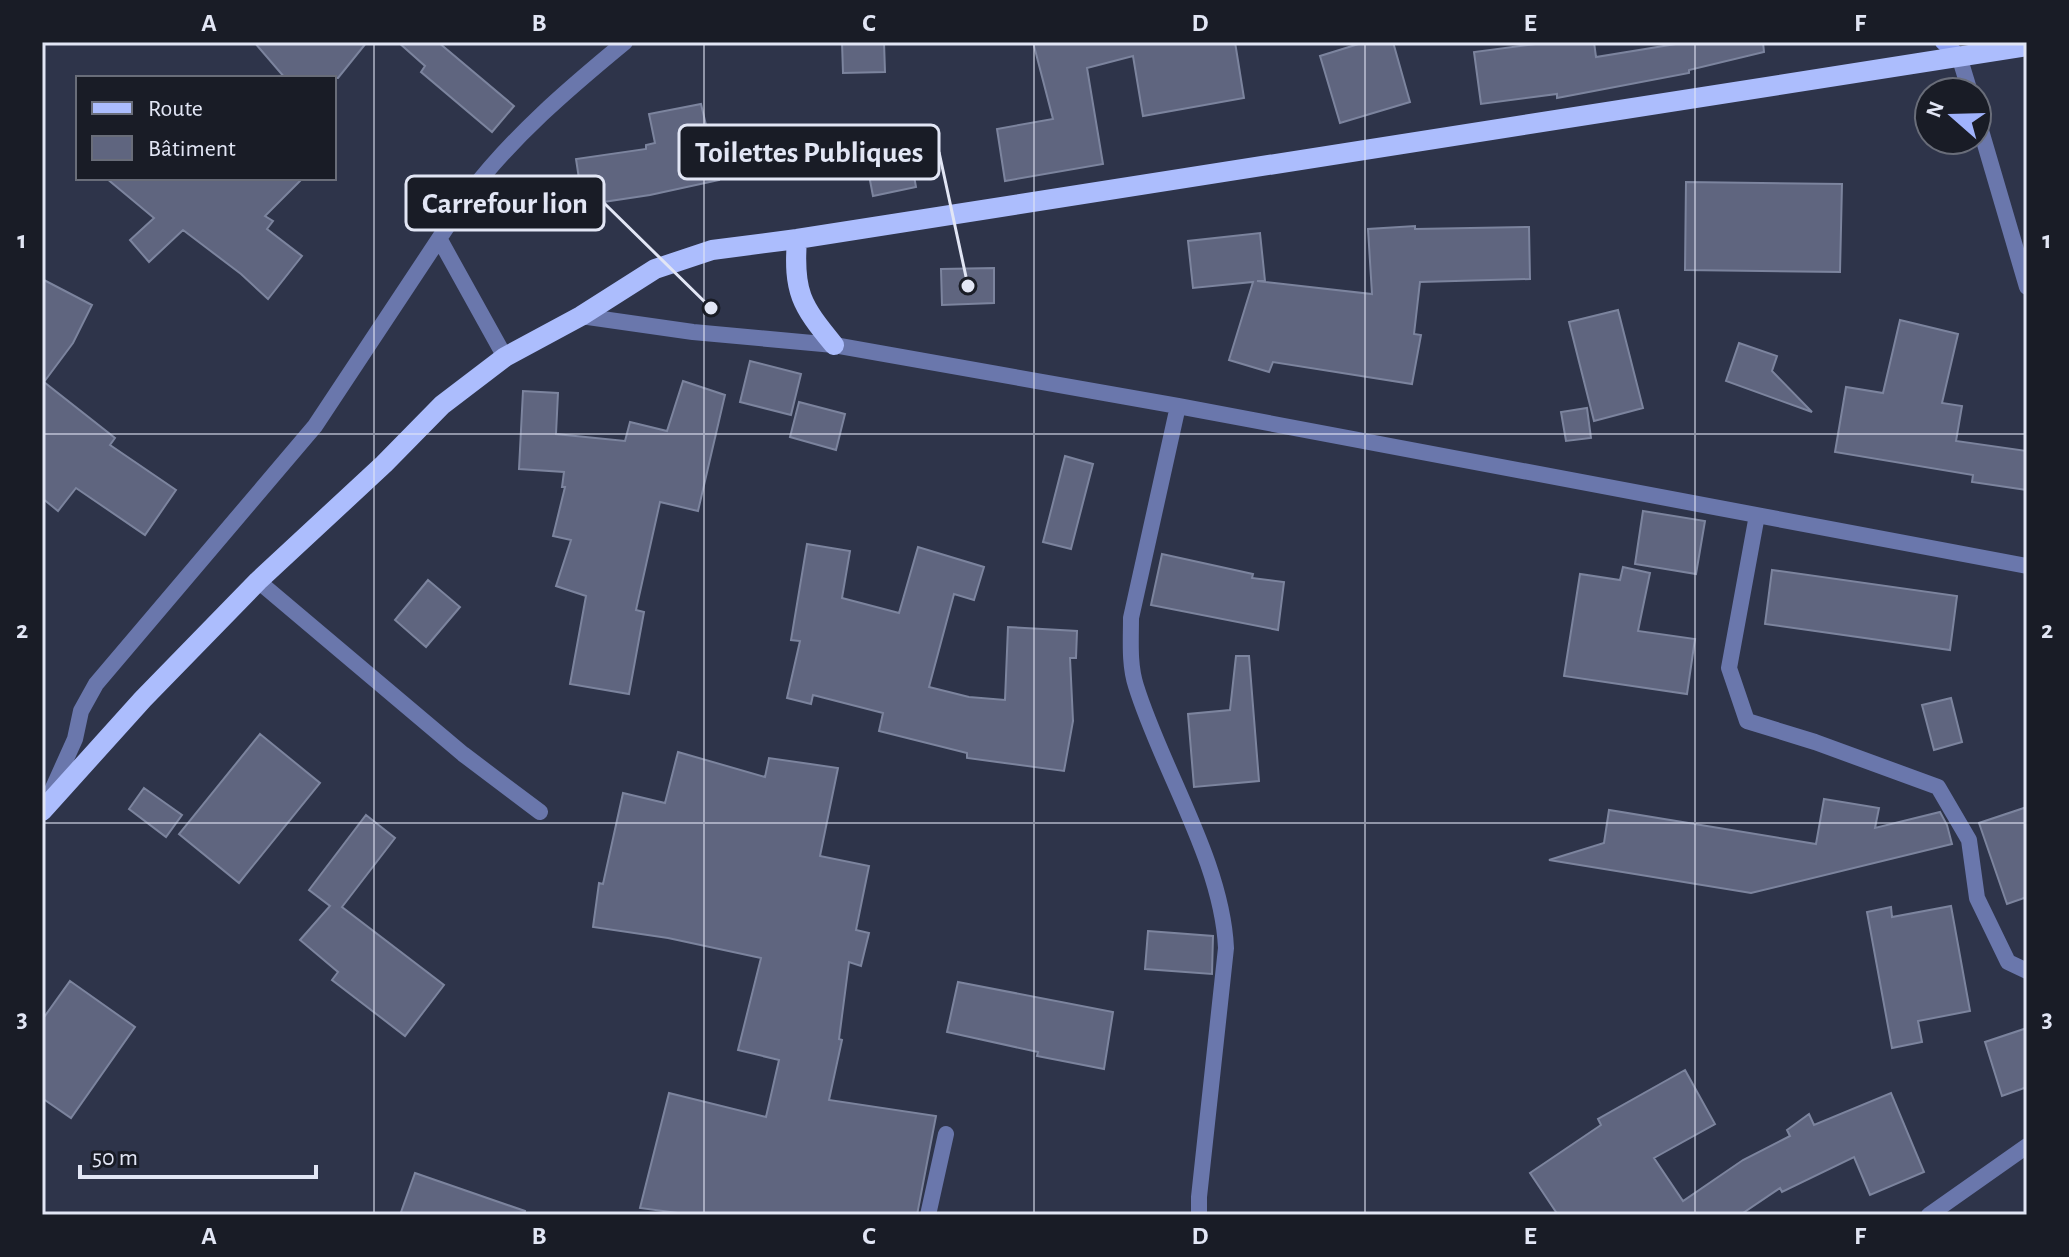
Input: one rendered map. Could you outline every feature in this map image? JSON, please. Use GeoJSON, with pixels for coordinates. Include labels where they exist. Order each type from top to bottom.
{"type":"FeatureCollection","features":[{"type":"Feature","properties":{"kind":"main road"},"geometry":{"type":"LineString","coordinates":[[1943,42],[1959,56]]}},
{"type":"Feature","properties":{"kind":"main road"},"geometry":{"type":"LineString","coordinates":[[43,809],[143,699],[258,581],[384,464],[442,405],[505,357],[581,316],[655,269],[712,250],[2027,46]]}},
{"type":"Feature","properties":{"kind":"main road"},"geometry":{"type":"LineString","coordinates":[[797,239],[794,275],[807,313],[834,345]]}},
{"type":"Feature","properties":{"kind":"street"},"geometry":{"type":"LineString","coordinates":[[43,809],[75,739],[81,711],[96,684],[315,426],[493,162],[532,121],[625,42]]}},
{"type":"Feature","properties":{"kind":"street"},"geometry":{"type":"LineString","coordinates":[[1959,56],[1965,76]]}},
{"type":"Feature","properties":{"kind":"street"},"geometry":{"type":"LineString","coordinates":[[1988,156],[2027,287]]}},
{"type":"Feature","properties":{"kind":"street"},"geometry":{"type":"LineString","coordinates":[[440,240],[505,357]]}},
{"type":"Feature","properties":{"kind":"street"},"geometry":{"type":"LineString","coordinates":[[581,316],[693,332],[834,345],[1178,406],[2027,566]]}},
{"type":"Feature","properties":{"kind":"street"},"geometry":{"type":"LineString","coordinates":[[1178,406],[1131,618],[1131,652],[1135,684],[1204,857],[1225,920],[1226,948],[1199,1215]]}},
{"type":"Feature","properties":{"kind":"street"},"geometry":{"type":"LineString","coordinates":[[1757,515],[1729,668],[1747,721],[1938,787],[1969,840],[1977,898],[2008,962],[2027,971]]}},
{"type":"Feature","properties":{"kind":"street"},"geometry":{"type":"LineString","coordinates":[[258,581],[463,754],[540,812]]}},
{"type":"Feature","properties":{"kind":"street"},"geometry":{"type":"LineString","coordinates":[[928,1215],[946,1134]]}},
{"type":"Feature","properties":{"kind":"street"},"geometry":{"type":"LineString","coordinates":[[1929,1215],[2027,1146]]}},
{"type":"Feature","properties":{"kind":"building"},"geometry":{"type":"Polygon","coordinates":[[[254,42],[367,42],[338,78],[283,76],[254,42]]]}},
{"type":"Feature","properties":{"kind":"building"},"geometry":{"type":"Polygon","coordinates":[[[398,42],[438,42],[514,106],[492,132],[421,72],[425,66],[398,42]]]}},
{"type":"Feature","properties":{"kind":"building"},"geometry":{"type":"Polygon","coordinates":[[[842,42],[884,42],[885,72],[843,73],[842,42]]]}},
{"type":"Feature","properties":{"kind":"building"},"geometry":{"type":"Polygon","coordinates":[[[1033,42],[1235,42],[1244,98],[1143,116],[1133,56],[1087,68],[1103,164],[1005,181],[997,129],[1053,119],[1033,42]]]}},
{"type":"Feature","properties":{"kind":"building"},"geometry":{"type":"Polygon","coordinates":[[[1365,42],[1393,42],[1410,102],[1340,123],[1320,56],[1365,42]]]}},
{"type":"Feature","properties":{"kind":"building"},"geometry":{"type":"Polygon","coordinates":[[[1551,42],[1594,42],[1596,57],[1688,42],[1763,42],[1764,52],[1689,70],[1689,73],[1557,98],[1557,94],[1481,104],[1474,52],[1551,42]]]}},
{"type":"Feature","properties":{"kind":"building"},"geometry":{"type":"Polygon","coordinates":[[[701,104],[719,180],[583,205],[576,159],[646,149],[646,145],[655,143],[649,114],[701,104]]]}},
{"type":"Feature","properties":{"kind":"building"},"geometry":{"type":"Polygon","coordinates":[[[906,131],[916,187],[873,196],[862,139],[906,131]]]}},
{"type":"Feature","properties":{"kind":"building"},"geometry":{"type":"Polygon","coordinates":[[[108,180],[301,180],[265,216],[273,221],[267,229],[302,256],[268,299],[183,230],[149,262],[130,240],[154,218],[108,180]]]}},
{"type":"Feature","properties":{"kind":"building"},"geometry":{"type":"Polygon","coordinates":[[[1686,182],[1842,184],[1840,272],[1685,270],[1686,182]]]}},
{"type":"Feature","properties":{"kind":"building"},"geometry":{"type":"Polygon","coordinates":[[[1415,226],[1415,229],[1529,227],[1530,279],[1420,282],[1414,334],[1421,335],[1412,384],[1273,362],[1269,372],[1229,360],[1253,282],[1193,288],[1188,241],[1260,233],[1265,281],[1257,281],[1372,294],[1368,229],[1415,226]]]}},
{"type":"Feature","properties":{"kind":"building"},"geometry":{"type":"Polygon","coordinates":[[[994,268],[994,303],[942,305],[941,269],[994,268]]]}},
{"type":"Feature","properties":{"kind":"building"},"geometry":{"type":"Polygon","coordinates":[[[42,279],[92,305],[73,343],[44,382],[115,438],[110,445],[176,490],[145,535],[76,488],[58,511],[42,498],[42,279]]]}},
{"type":"Feature","properties":{"kind":"building"},"geometry":{"type":"Polygon","coordinates":[[[1618,310],[1643,408],[1594,421],[1569,322],[1618,310]]]}},
{"type":"Feature","properties":{"kind":"building"},"geometry":{"type":"Polygon","coordinates":[[[1900,320],[1958,334],[1942,403],[1962,406],[1956,441],[2027,451],[2027,490],[1972,482],[1973,475],[1835,452],[1846,387],[1883,393],[1900,320]]]}},
{"type":"Feature","properties":{"kind":"building"},"geometry":{"type":"Polygon","coordinates":[[[1739,343],[1777,356],[1772,371],[1812,412],[1726,381],[1739,343]]]}},
{"type":"Feature","properties":{"kind":"building"},"geometry":{"type":"Polygon","coordinates":[[[750,361],[801,374],[791,415],[740,402],[750,361]]]}},
{"type":"Feature","properties":{"kind":"building"},"geometry":{"type":"Polygon","coordinates":[[[683,381],[725,395],[698,511],[660,502],[636,610],[644,612],[629,694],[570,684],[586,596],[556,586],[571,540],[553,536],[565,487],[562,487],[564,472],[519,469],[523,391],[558,393],[556,434],[625,441],[630,422],[667,431],[683,381]]]}},
{"type":"Feature","properties":{"kind":"building"},"geometry":{"type":"Polygon","coordinates":[[[799,402],[845,414],[836,450],[790,437],[799,402]]]}},
{"type":"Feature","properties":{"kind":"building"},"geometry":{"type":"Polygon","coordinates":[[[1587,408],[1591,438],[1566,441],[1561,412],[1587,408]]]}},
{"type":"Feature","properties":{"kind":"building"},"geometry":{"type":"Polygon","coordinates":[[[1065,456],[1093,464],[1071,549],[1043,542],[1065,456]]]}},
{"type":"Feature","properties":{"kind":"building"},"geometry":{"type":"Polygon","coordinates":[[[1643,511],[1705,521],[1696,574],[1635,564],[1643,511]]]}},
{"type":"Feature","properties":{"kind":"building"},"geometry":{"type":"Polygon","coordinates":[[[807,544],[850,551],[842,598],[899,613],[918,547],[984,567],[974,600],[954,594],[929,687],[969,697],[1005,700],[1008,627],[1077,631],[1076,658],[1070,658],[1073,721],[1064,771],[967,758],[967,753],[879,731],[883,713],[813,695],[811,704],[787,698],[800,641],[791,640],[807,544]]]}},
{"type":"Feature","properties":{"kind":"building"},"geometry":{"type":"Polygon","coordinates":[[[1162,554],[1253,574],[1252,578],[1284,582],[1278,630],[1151,605],[1162,554]]]}},
{"type":"Feature","properties":{"kind":"building"},"geometry":{"type":"Polygon","coordinates":[[[1623,567],[1650,573],[1638,631],[1695,639],[1687,694],[1564,676],[1580,574],[1620,580],[1623,567]]]}},
{"type":"Feature","properties":{"kind":"building"},"geometry":{"type":"Polygon","coordinates":[[[1772,570],[1957,596],[1950,650],[1765,624],[1772,570]]]}},
{"type":"Feature","properties":{"kind":"building"},"geometry":{"type":"Polygon","coordinates":[[[428,580],[460,607],[426,647],[395,620],[428,580]]]}},
{"type":"Feature","properties":{"kind":"building"},"geometry":{"type":"Polygon","coordinates":[[[1236,656],[1249,656],[1259,781],[1194,787],[1188,714],[1230,710],[1236,656]]]}},
{"type":"Feature","properties":{"kind":"building"},"geometry":{"type":"Polygon","coordinates":[[[1951,698],[1962,742],[1934,750],[1922,705],[1951,698]]]}},
{"type":"Feature","properties":{"kind":"building"},"geometry":{"type":"Polygon","coordinates":[[[260,734],[320,783],[239,883],[179,834],[260,734]]]}},
{"type":"Feature","properties":{"kind":"building"},"geometry":{"type":"Polygon","coordinates":[[[678,752],[765,777],[769,758],[838,768],[820,856],[869,866],[856,930],[869,933],[861,966],[849,962],[839,1039],[842,1040],[829,1100],[936,1116],[917,1215],[693,1215],[640,1208],[669,1093],[766,1117],[779,1060],[738,1050],[761,958],[668,938],[593,927],[599,883],[603,884],[623,793],[665,803],[678,752]]]}},
{"type":"Feature","properties":{"kind":"building"},"geometry":{"type":"Polygon","coordinates":[[[144,788],[182,815],[166,837],[129,809],[144,788]]]}},
{"type":"Feature","properties":{"kind":"building"},"geometry":{"type":"Polygon","coordinates":[[[1824,799],[1879,808],[1875,828],[1940,812],[1952,844],[1751,893],[1549,860],[1604,843],[1609,810],[1816,844],[1824,799]]]}},
{"type":"Feature","properties":{"kind":"building"},"geometry":{"type":"Polygon","coordinates":[[[2027,807],[2027,897],[2007,904],[1979,823],[2027,807]]]}},
{"type":"Feature","properties":{"kind":"building"},"geometry":{"type":"Polygon","coordinates":[[[366,815],[395,838],[342,907],[444,985],[405,1036],[332,980],[338,972],[300,940],[330,906],[309,890],[366,815]]]}},
{"type":"Feature","properties":{"kind":"building"},"geometry":{"type":"Polygon","coordinates":[[[1951,906],[1970,1011],[1918,1021],[1922,1042],[1892,1048],[1867,912],[1891,907],[1892,917],[1951,906]]]}},
{"type":"Feature","properties":{"kind":"building"},"geometry":{"type":"Polygon","coordinates":[[[1148,931],[1213,936],[1212,974],[1145,969],[1148,931]]]}},
{"type":"Feature","properties":{"kind":"building"},"geometry":{"type":"Polygon","coordinates":[[[70,981],[135,1027],[71,1118],[42,1098],[42,1020],[70,981]]]}},
{"type":"Feature","properties":{"kind":"building"},"geometry":{"type":"Polygon","coordinates":[[[958,982],[1113,1012],[1104,1069],[1037,1056],[1038,1052],[947,1032],[958,982]]]}},
{"type":"Feature","properties":{"kind":"building"},"geometry":{"type":"Polygon","coordinates":[[[2027,1028],[2027,1087],[2002,1096],[1985,1042],[2027,1028]]]}},
{"type":"Feature","properties":{"kind":"building"},"geometry":{"type":"Polygon","coordinates":[[[1685,1070],[1715,1124],[1654,1158],[1683,1201],[1743,1160],[1790,1136],[1787,1130],[1809,1114],[1814,1125],[1891,1093],[1924,1172],[1870,1195],[1854,1157],[1782,1192],[1780,1188],[1740,1215],[1558,1215],[1530,1173],[1601,1125],[1598,1119],[1685,1070]]]}},
{"type":"Feature","properties":{"kind":"building"},"geometry":{"type":"Polygon","coordinates":[[[415,1173],[525,1211],[524,1215],[400,1215],[415,1173]]]}},
{"type":"Feature","properties":{"kind":"place","name":"Toilettes Publiques"},"geometry":{"type":"Point","coordinates":[968,286]}},
{"type":"Feature","properties":{"kind":"place","name":"Carrefour lion"},"geometry":{"type":"Point","coordinates":[711,308]}}]}
